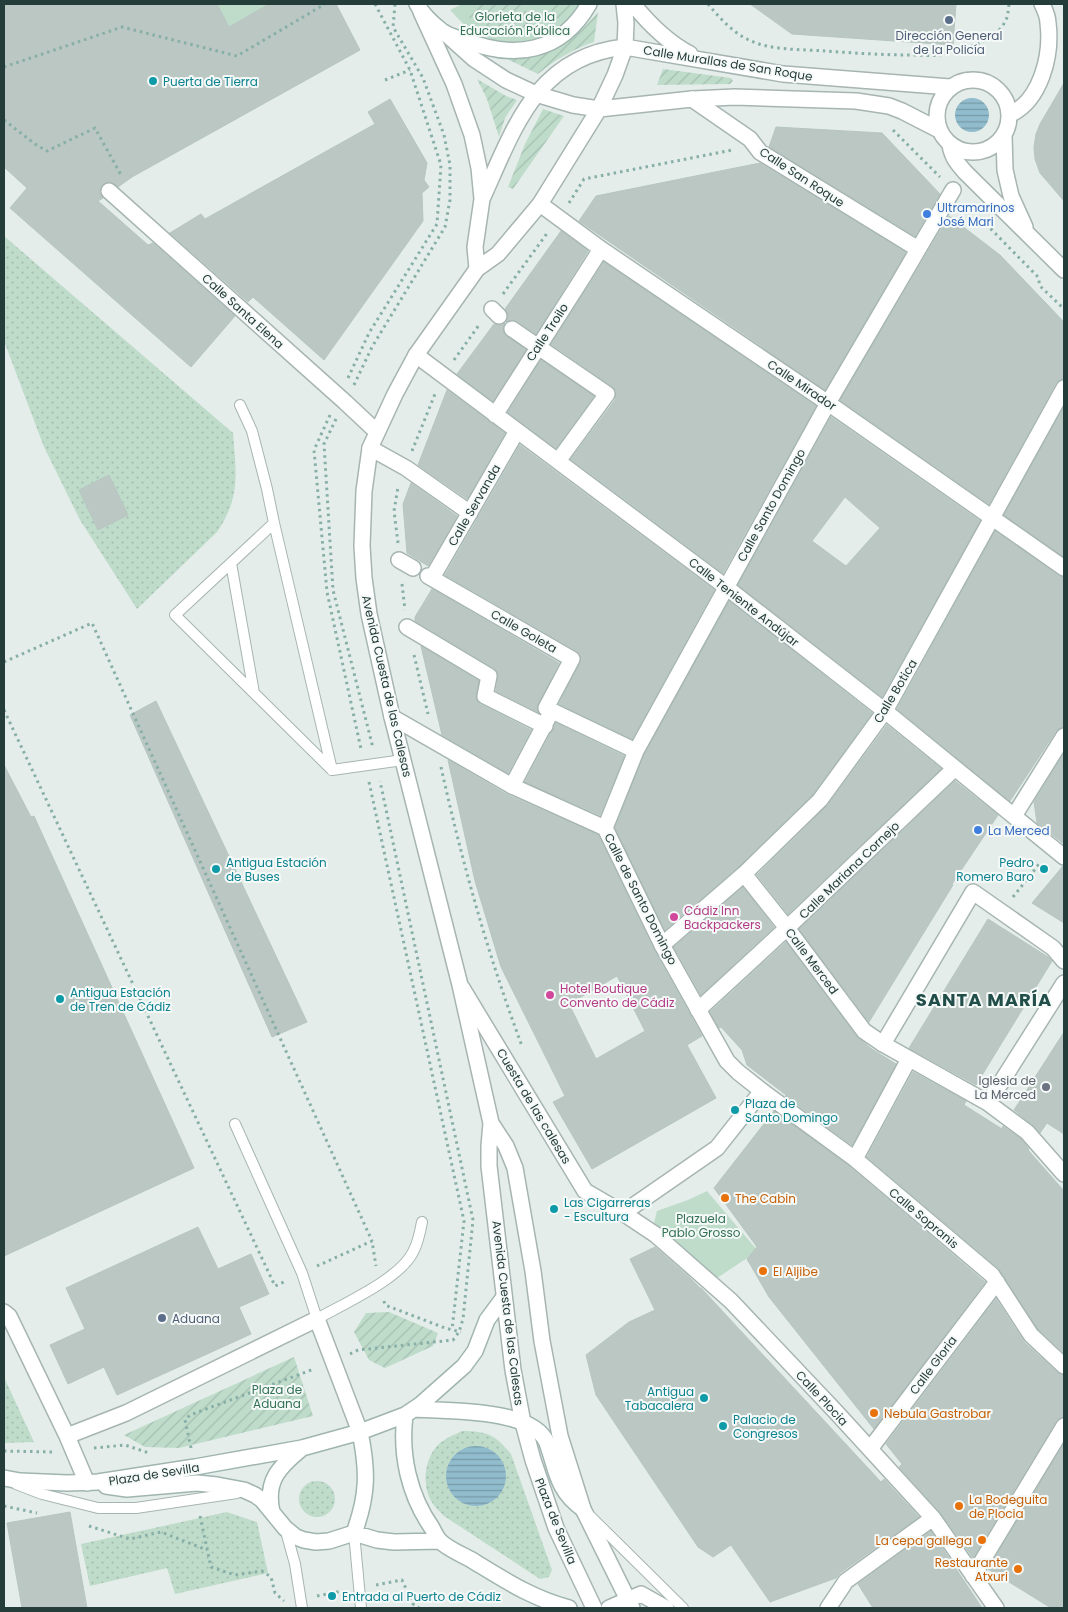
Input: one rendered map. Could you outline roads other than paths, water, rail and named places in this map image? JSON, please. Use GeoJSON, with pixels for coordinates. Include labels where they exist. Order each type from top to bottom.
{"type":"FeatureCollection","features":[{"type":"Feature","properties":{"kind":"street"},"geometry":{"type":"LineString","coordinates":[[444,32],[497,51],[529,50],[557,39],[572,28],[589,4]]}},
{"type":"Feature","properties":{"kind":"street"},"geometry":{"type":"LineString","coordinates":[[482,199],[512,134],[536,94],[557,72],[572,63],[610,48],[625,47],[626,23],[624,4]]}},
{"type":"Feature","properties":{"kind":"street"},"geometry":{"type":"LineString","coordinates":[[633,4],[658,33],[678,48],[700,60]]}},
{"type":"Feature","properties":{"kind":"street"},"geometry":{"type":"LineString","coordinates":[[1009,115],[1018,111],[1026,104],[1037,86],[1046,65],[1050,43],[1048,20],[1042,4]]}},
{"type":"Feature","properties":{"kind":"street"},"geometry":{"type":"LineString","coordinates":[[418,6],[474,59],[506,80],[536,94],[573,105],[599,108]]}},
{"type":"Feature","properties":{"kind":"street"},"geometry":{"type":"LineString","coordinates":[[418,6],[458,93],[472,135],[479,168],[482,199],[474,247],[477,269]]}},
{"type":"Feature","properties":{"kind":"street","name":"Calle Murallas de San Roque"},"geometry":{"type":"LineString","coordinates":[[625,47],[783,74],[950,87]]}},
{"type":"Feature","properties":{"kind":"street","name":"Avenida Cuesta de las Calesas"},"geometry":{"type":"LineString","coordinates":[[583,1509],[565,1493],[546,1441],[537,1430],[523,1423],[513,1370],[489,1166],[488,1146],[491,1123],[460,985],[392,717],[369,614],[362,546],[364,491],[370,448],[416,355],[477,269],[498,254],[540,204],[599,108],[615,75],[625,47]]}},
{"type":"Feature","properties":{"kind":"street"},"geometry":{"type":"LineString","coordinates":[[968,80],[977,80],[996,88],[1008,105],[1009,115],[1008,128],[1004,135],[996,144],[980,152],[967,152],[950,144],[939,130],[936,121],[937,107],[941,98],[950,87],[968,80]]}},
{"type":"Feature","properties":{"kind":"street","name":"Calle Murallas de San Roque"},"geometry":{"type":"LineString","coordinates":[[599,108],[692,98],[744,97],[856,101],[889,106],[939,130]]}},
{"type":"Feature","properties":{"kind":"street","name":"Calle San Roque"},"geometry":{"type":"LineString","coordinates":[[692,98],[750,139],[760,152],[918,248]]}},
{"type":"Feature","properties":{"kind":"street"},"geometry":{"type":"LineString","coordinates":[[1004,135],[1005,170],[1011,196],[1030,237]]}},
{"type":"Feature","properties":{"kind":"street"},"geometry":{"type":"LineString","coordinates":[[950,144],[951,153],[960,167],[1064,270]]}},
{"type":"Feature","properties":{"kind":"street","name":"Calle Santo Domingo"},"geometry":{"type":"LineString","coordinates":[[605,828],[636,751],[828,403],[953,190]]}},
{"type":"Feature","properties":{"kind":"street","name":"Calle Santa Elena"},"geometry":{"type":"LineString","coordinates":[[108,191],[377,432]]}},
{"type":"Feature","properties":{"kind":"street","name":"Calle Mirador"},"geometry":{"type":"LineString","coordinates":[[540,204],[601,249],[828,403],[1064,568]]}},
{"type":"Feature","properties":{"kind":"street","name":"Calle Troilo"},"geometry":{"type":"LineString","coordinates":[[495,415],[537,346],[601,249]]}},
{"type":"Feature","properties":{"kind":"street"},"geometry":{"type":"LineString","coordinates":[[512,329],[607,394],[558,461]]}},
{"type":"Feature","properties":{"kind":"street","name":"Calle Teniente Andújar"},"geometry":{"type":"LineString","coordinates":[[416,355],[726,587],[885,711],[1058,853]]}},
{"type":"Feature","properties":{"kind":"street","name":"Calle Botica"},"geometry":{"type":"LineString","coordinates":[[662,945],[744,874],[820,800],[885,711],[1064,388]]}},
{"type":"Feature","properties":{"kind":"street","name":"Calle Servanda"},"geometry":{"type":"LineString","coordinates":[[430,577],[470,513],[517,431]]}},
{"type":"Feature","properties":{"kind":"street"},"geometry":{"type":"LineString","coordinates":[[370,448],[406,468],[470,513]]}},
{"type":"Feature","properties":{"kind":"street"},"geometry":{"type":"LineString","coordinates":[[400,560],[413,568]]}},
{"type":"Feature","properties":{"kind":"street","name":"Calle Goleta"},"geometry":{"type":"LineString","coordinates":[[430,577],[572,659],[549,709]]}},
{"type":"Feature","properties":{"kind":"street"},"geometry":{"type":"LineString","coordinates":[[407,627],[489,676],[485,696],[544,726]]}},
{"type":"Feature","properties":{"kind":"street"},"geometry":{"type":"LineString","coordinates":[[512,786],[544,726],[549,709],[636,751]]}},
{"type":"Feature","properties":{"kind":"street"},"geometry":{"type":"LineString","coordinates":[[392,717],[512,786],[605,828]]}},
{"type":"Feature","properties":{"kind":"street"},"geometry":{"type":"LineString","coordinates":[[1014,816],[1064,736]]}},
{"type":"Feature","properties":{"kind":"street","name":"Calle Mariana Cornejo"},"geometry":{"type":"LineString","coordinates":[[698,1010],[788,928],[954,769]]}},
{"type":"Feature","properties":{"kind":"street","name":"Calle de Santo Domingo"},"geometry":{"type":"LineString","coordinates":[[605,828],[662,945],[698,1010],[728,1060],[738,1072],[762,1091]]}},
{"type":"Feature","properties":{"kind":"street","name":"Calle Merced"},"geometry":{"type":"LineString","coordinates":[[744,874],[788,928],[864,1031],[909,1059]]}},
{"type":"Feature","properties":{"kind":"street"},"geometry":{"type":"LineString","coordinates":[[883,1044],[973,892],[1053,948],[1064,961]]}},
{"type":"Feature","properties":{"kind":"street"},"geometry":{"type":"LineString","coordinates":[[988,1104],[1064,983]]}},
{"type":"Feature","properties":{"kind":"street","name":"Cuesta de las calesas"},"geometry":{"type":"LineString","coordinates":[[460,985],[585,1191],[623,1213]]}},
{"type":"Feature","properties":{"kind":"street"},"geometry":{"type":"LineString","coordinates":[[855,1160],[909,1059],[988,1104],[1027,1132],[1064,1174]]}},
{"type":"Feature","properties":{"kind":"street"},"geometry":{"type":"LineString","coordinates":[[623,1213],[717,1148],[762,1091]]}},
{"type":"Feature","properties":{"kind":"street","name":"Calle Sopranis"},"geometry":{"type":"LineString","coordinates":[[762,1091],[855,1160],[992,1275],[1031,1335],[1064,1366]]}},
{"type":"Feature","properties":{"kind":"street","name":"Avenida Cuesta de las Calesas"},"geometry":{"type":"LineString","coordinates":[[491,1123],[506,1146],[515,1168],[533,1271],[542,1341],[560,1436],[583,1509],[630,1604]]}},
{"type":"Feature","properties":{"kind":"street","name":"Calle Plocia"},"geometry":{"type":"LineString","coordinates":[[623,1213],[656,1235],[731,1301],[933,1518],[996,1608]]}},
{"type":"Feature","properties":{"kind":"street","name":"Calle Gloria"},"geometry":{"type":"LineString","coordinates":[[870,1449],[997,1282]]}},
{"type":"Feature","properties":{"kind":"street","name":"Plaza de Sevilla"},"geometry":{"type":"LineString","coordinates":[[92,1483],[302,1448],[360,1432],[409,1412],[466,1364],[475,1351],[487,1320],[504,1297]]}},
{"type":"Feature","properties":{"kind":"street"},"geometry":{"type":"LineString","coordinates":[[4,1312],[9,1316],[70,1443],[92,1483]]}},
{"type":"Feature","properties":{"kind":"street"},"geometry":{"type":"LineString","coordinates":[[70,1443],[126,1412],[317,1319],[360,1432],[366,1461],[365,1500],[354,1533],[377,1540],[394,1542],[440,1541]]}},
{"type":"Feature","properties":{"kind":"street"},"geometry":{"type":"LineString","coordinates":[[409,1412],[403,1430],[408,1480],[420,1512],[440,1541],[525,1593],[552,1604],[569,1608]]}},
{"type":"Feature","properties":{"kind":"street","name":"Plaza de Sevilla"},"geometry":{"type":"LineString","coordinates":[[409,1412],[485,1413],[523,1423],[533,1460],[556,1528],[594,1608]]}},
{"type":"Feature","properties":{"kind":"street"},"geometry":{"type":"LineString","coordinates":[[973,1576],[1064,1426]]}},
{"type":"Feature","properties":{"kind":"street","name":"Plaza de Sevilla"},"geometry":{"type":"LineString","coordinates":[[272,1512],[270,1493],[275,1475],[280,1467],[302,1448]]}},
{"type":"Feature","properties":{"kind":"street"},"geometry":{"type":"LineString","coordinates":[[4,1479],[92,1483]]}},
{"type":"Feature","properties":{"kind":"street","name":"Plaza de Sevilla"},"geometry":{"type":"LineString","coordinates":[[92,1483],[128,1489],[197,1483],[217,1485],[247,1492],[262,1500],[285,1528],[296,1537],[316,1542],[329,1541],[354,1533]]}},
{"type":"Feature","properties":{"kind":"street"},"geometry":{"type":"LineString","coordinates":[[828,1608],[846,1581],[933,1518]]}},
{"type":"Feature","properties":{"kind":"street"},"geometry":{"type":"LineString","coordinates":[[525,1593],[535,1608]]}},
{"type":"Feature","properties":{"kind":"street"},"geometry":{"type":"LineString","coordinates":[[608,1608],[630,1604],[641,1594],[666,1608]]}},
{"type":"Feature","properties":{"kind":"lane"},"geometry":{"type":"LineString","coordinates":[[240,405],[252,431],[267,489],[332,770]]}},
{"type":"Feature","properties":{"kind":"lane"},"geometry":{"type":"LineString","coordinates":[[274,523],[175,615],[332,770]]}},
{"type":"Feature","properties":{"kind":"lane"},"geometry":{"type":"LineString","coordinates":[[231,563],[254,693]]}},
{"type":"Feature","properties":{"kind":"lane"},"geometry":{"type":"LineString","coordinates":[[332,770],[403,760]]}},
{"type":"Feature","properties":{"kind":"lane"},"geometry":{"type":"LineString","coordinates":[[235,1124],[302,1273],[317,1319],[379,1284],[403,1266],[413,1254],[419,1239],[422,1222]]}},
{"type":"Feature","properties":{"kind":"lane"},"geometry":{"type":"LineString","coordinates":[[4,1479],[42,1494],[98,1508],[136,1508],[219,1494],[247,1492]]}},
{"type":"Feature","properties":{"kind":"lane"},"geometry":{"type":"LineString","coordinates":[[583,1509],[683,1608]]}},
{"type":"Feature","properties":{"kind":"lane"},"geometry":{"type":"LineString","coordinates":[[285,1528],[295,1564],[302,1608]]}},
{"type":"Feature","properties":{"kind":"lane"},"geometry":{"type":"LineString","coordinates":[[354,1533],[360,1588],[360,1608]]}},
{"type":"Feature","properties":{"kind":"water"},"geometry":{"type":"Polygon","coordinates":[[[972,98],[984,103],[989,115],[984,127],[972,132],[960,127],[955,115],[960,103],[972,98]]]}},
{"type":"Feature","properties":{"kind":"water"},"geometry":{"type":"Polygon","coordinates":[[[470,1446],[482,1446],[498,1454],[504,1464],[506,1476],[504,1488],[498,1498],[482,1506],[470,1506],[454,1498],[446,1482],[446,1470],[454,1454],[470,1446]]]}},
{"type":"Feature","properties":{"kind":"place","name":"Dirección General de la Policía"},"geometry":{"type":"Point","coordinates":[949,20]}},
{"type":"Feature","properties":{"kind":"place","name":"Puerta de Tierra"},"geometry":{"type":"Point","coordinates":[153,81]}},
{"type":"Feature","properties":{"kind":"place","name":"Ultramarinos José Mari"},"geometry":{"type":"Point","coordinates":[927,214]}},
{"type":"Feature","properties":{"kind":"place","name":"La Merced"},"geometry":{"type":"Point","coordinates":[978,830]}},
{"type":"Feature","properties":{"kind":"place","name":"Antigua Estación de Buses"},"geometry":{"type":"Point","coordinates":[216,869]}},
{"type":"Feature","properties":{"kind":"place","name":"Pedro Romero Baro"},"geometry":{"type":"Point","coordinates":[1044,869]}},
{"type":"Feature","properties":{"kind":"place","name":"Cádiz Inn Backpackers"},"geometry":{"type":"Point","coordinates":[674,917]}},
{"type":"Feature","properties":{"kind":"place","name":"Hotel Boutique Convento de Cádiz"},"geometry":{"type":"Point","coordinates":[550,995]}},
{"type":"Feature","properties":{"kind":"place","name":"Antigua Estación de Tren de Cádiz"},"geometry":{"type":"Point","coordinates":[60,999]}},
{"type":"Feature","properties":{"kind":"place","name":"Iglesia de La Merced"},"geometry":{"type":"Point","coordinates":[1046,1087]}},
{"type":"Feature","properties":{"kind":"place","name":"Plaza de Santo Domingo"},"geometry":{"type":"Point","coordinates":[735,1110]}},
{"type":"Feature","properties":{"kind":"place","name":"The Cabin"},"geometry":{"type":"Point","coordinates":[725,1198]}},
{"type":"Feature","properties":{"kind":"place","name":"Las Cigarreras - Escultura"},"geometry":{"type":"Point","coordinates":[554,1209]}},
{"type":"Feature","properties":{"kind":"place","name":"El Aljibe"},"geometry":{"type":"Point","coordinates":[763,1271]}},
{"type":"Feature","properties":{"kind":"place","name":"Aduana"},"geometry":{"type":"Point","coordinates":[162,1318]}},
{"type":"Feature","properties":{"kind":"place","name":"Antigua Tabacalera"},"geometry":{"type":"Point","coordinates":[704,1398]}},
{"type":"Feature","properties":{"kind":"place","name":"Nebula Gastrobar"},"geometry":{"type":"Point","coordinates":[874,1413]}},
{"type":"Feature","properties":{"kind":"place","name":"Palacio de Congresos"},"geometry":{"type":"Point","coordinates":[723,1426]}},
{"type":"Feature","properties":{"kind":"place","name":"La Bodeguita de Plocia"},"geometry":{"type":"Point","coordinates":[959,1506]}},
{"type":"Feature","properties":{"kind":"place","name":"La cepa gallega"},"geometry":{"type":"Point","coordinates":[982,1540]}},
{"type":"Feature","properties":{"kind":"place","name":"Restaurante Atxuri"},"geometry":{"type":"Point","coordinates":[1018,1569]}},
{"type":"Feature","properties":{"kind":"place","name":"Entrada al Puerto de Cádiz"},"geometry":{"type":"Point","coordinates":[332,1596]}},
{"type":"Feature","properties":{"kind":"district","name":"SANTA MARÍA"},"geometry":{"type":"Point","coordinates":[984,999]}},
{"type":"Feature","properties":{"kind":"park label","name":"Glorieta de la Educación Pública"},"geometry":{"type":"Point","coordinates":[515,23]}},
{"type":"Feature","properties":{"kind":"park label","name":"Plazuela Pablo Grosso"},"geometry":{"type":"Point","coordinates":[701,1225]}},
{"type":"Feature","properties":{"kind":"park label","name":"Plaza de Aduana"},"geometry":{"type":"Point","coordinates":[277,1396]}}]}
